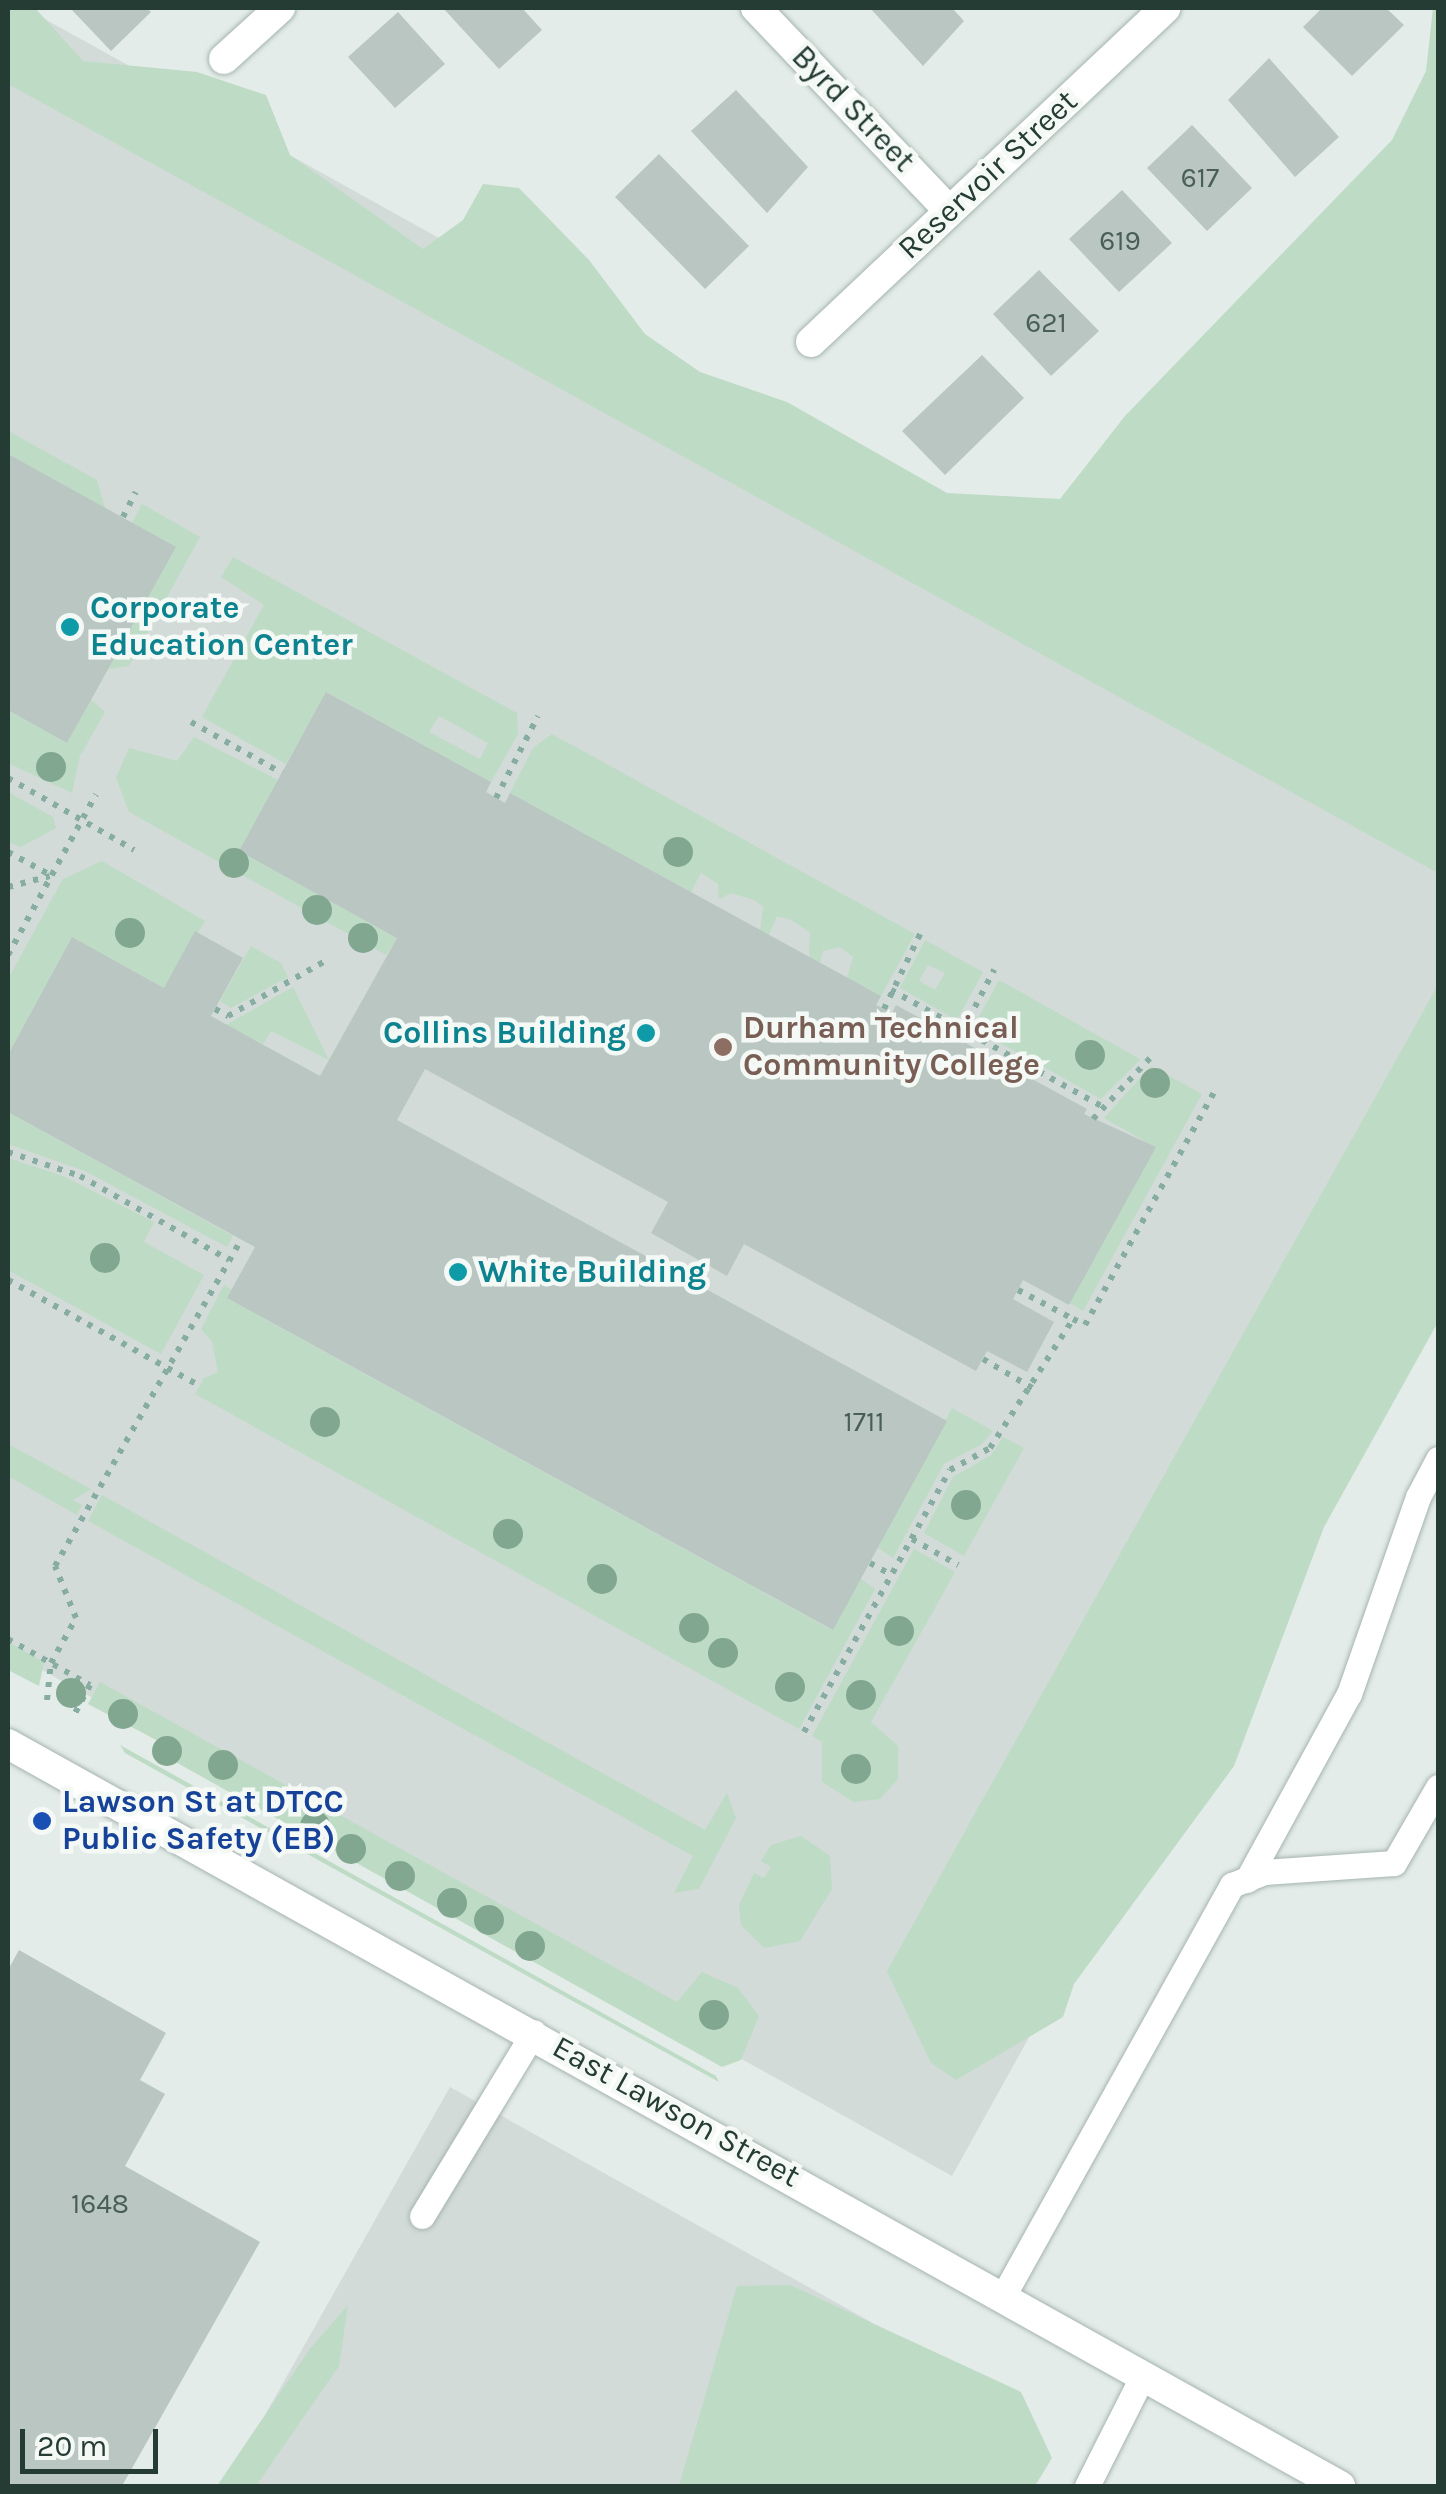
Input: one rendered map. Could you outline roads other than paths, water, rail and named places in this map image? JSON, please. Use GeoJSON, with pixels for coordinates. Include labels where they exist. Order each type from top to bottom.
{"type":"FeatureCollection","features":[{"type":"Feature","properties":{"kind":"street"},"geometry":{"type":"LineString","coordinates":[[224,59],[280,8]]}},
{"type":"Feature","properties":{"kind":"street","name":"Byrd Street"},"geometry":{"type":"LineString","coordinates":[[756,8],[950,211]]}},
{"type":"Feature","properties":{"kind":"street","name":"Reservoir Street"},"geometry":{"type":"LineString","coordinates":[[812,342],[1165,8]]}},
{"type":"Feature","properties":{"kind":"street","name":"East Lawson Street"},"geometry":{"type":"LineString","coordinates":[[8,1744],[534,2032],[1340,2486]]}},
{"type":"Feature","properties":{"kind":"lane"},"geometry":{"type":"LineString","coordinates":[[1247,1880],[1349,1694],[1418,1497],[1438,1459]]}},
{"type":"Feature","properties":{"kind":"lane"},"geometry":{"type":"LineString","coordinates":[[1002,2298],[1232,1885],[1264,1872],[1394,1862],[1438,1787]]}},
{"type":"Feature","properties":{"kind":"lane"},"geometry":{"type":"LineString","coordinates":[[422,2216],[534,2032]]}},
{"type":"Feature","properties":{"kind":"lane"},"geometry":{"type":"LineString","coordinates":[[1087,2486],[1142,2376]]}},
{"type":"Feature","properties":{"kind":"place","name":"Corporate Education Center"},"geometry":{"type":"Point","coordinates":[70,627]}},
{"type":"Feature","properties":{"kind":"place","name":"Collins Building"},"geometry":{"type":"Point","coordinates":[646,1033]}},
{"type":"Feature","properties":{"kind":"place","name":"Durham Technical Community College"},"geometry":{"type":"Point","coordinates":[723,1047]}},
{"type":"Feature","properties":{"kind":"place","name":"White Building"},"geometry":{"type":"Point","coordinates":[458,1272]}},
{"type":"Feature","properties":{"kind":"place","name":"Lawson St at DTCC Public Safety (EB)"},"geometry":{"type":"Point","coordinates":[42,1821]}}]}
